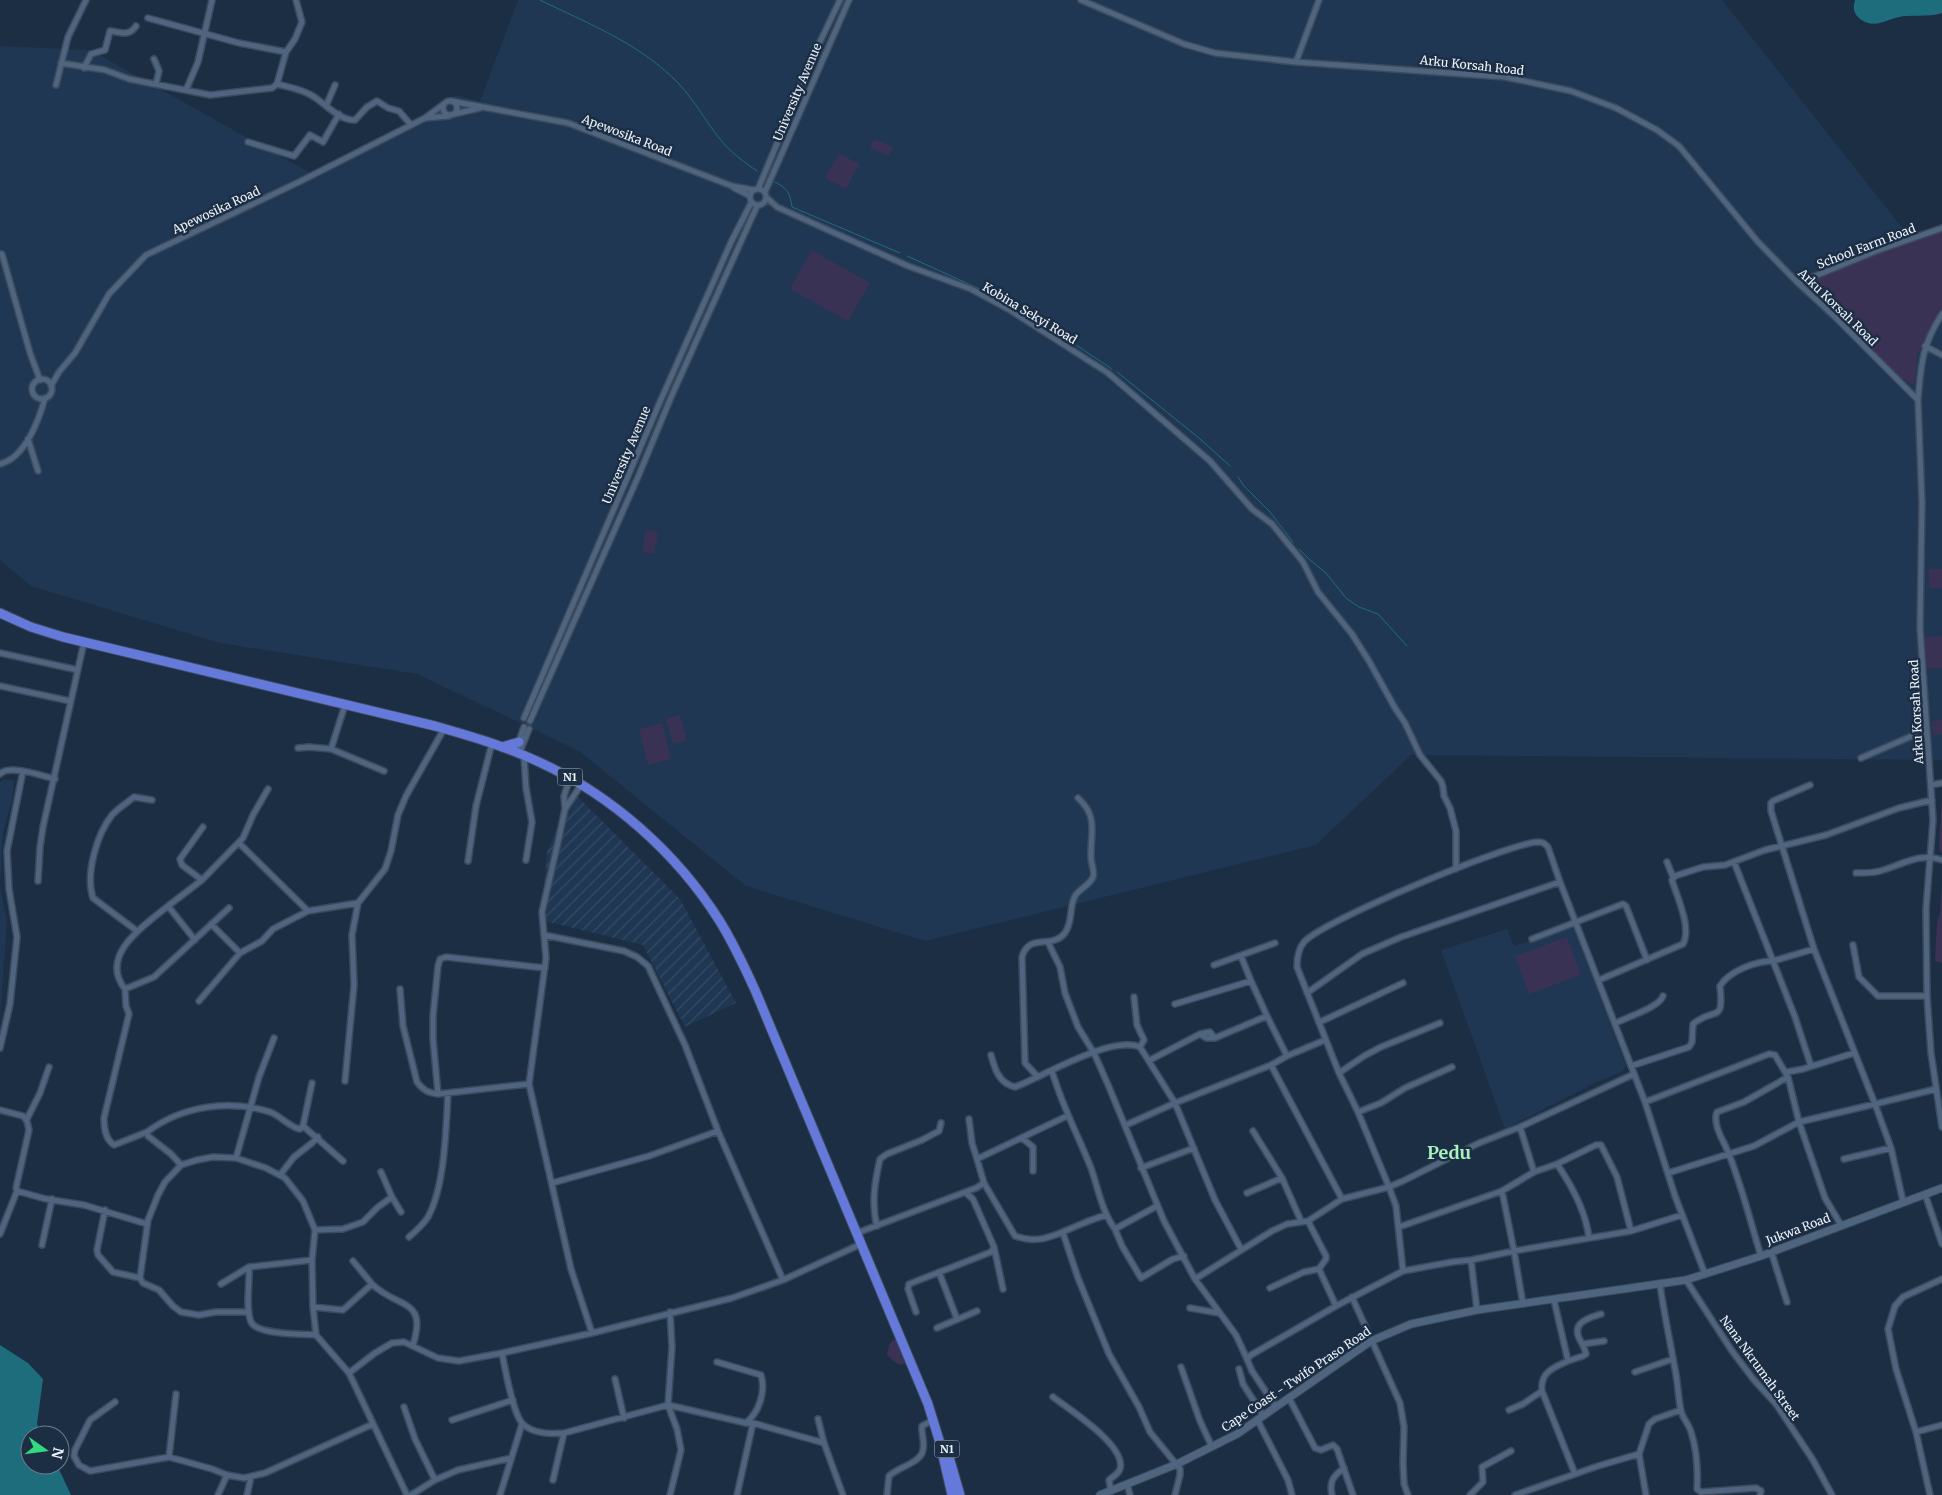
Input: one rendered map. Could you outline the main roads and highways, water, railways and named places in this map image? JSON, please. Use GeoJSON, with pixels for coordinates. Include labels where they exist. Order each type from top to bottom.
{"type":"FeatureCollection","features":[{"type":"Feature","properties":{"kind":"highway","name":"N1"},"geometry":{"type":"LineString","coordinates":[[0,613],[42,630],[84,642],[444,729],[492,743],[570,777],[614,807],[665,852],[719,920],[755,990],[928,1404],[940,1443],[952,1495]]}},
{"type":"Feature","properties":{"kind":"highway"},"geometry":{"type":"LineString","coordinates":[[502,747],[521,743],[522,755]]}},
{"type":"Feature","properties":{"kind":"highway","name":"N1"},"geometry":{"type":"LineString","coordinates":[[928,1404],[933,1411],[944,1441],[960,1495]]}},
{"type":"Feature","properties":{"kind":"main road","name":"Jukwa Road"},"geometry":{"type":"LineString","coordinates":[[1660,1285],[1686,1280],[1761,1256],[1942,1188]]}},
{"type":"Feature","properties":{"kind":"main road","name":"Cape Coast - Twifo Praso Road"},"geometry":{"type":"LineString","coordinates":[[1100,1495],[1177,1464],[1237,1434],[1372,1341],[1411,1324],[1477,1310],[1660,1285]]}},
{"type":"Feature","properties":{"kind":"waterway"},"geometry":{"type":"LineString","coordinates":[[540,0],[614,36],[648,57],[679,84],[724,144],[757,171]]}},
{"type":"Feature","properties":{"kind":"waterway"},"geometry":{"type":"LineString","coordinates":[[775,182],[787,192],[792,207],[900,253]]}},
{"type":"Feature","properties":{"kind":"waterway"},"geometry":{"type":"LineString","coordinates":[[907,256],[982,290],[1058,333],[1112,369]]}},
{"type":"Feature","properties":{"kind":"waterway"},"geometry":{"type":"LineString","coordinates":[[1117,372],[1199,438],[1230,466]]}},
{"type":"Feature","properties":{"kind":"waterway"},"geometry":{"type":"LineString","coordinates":[[1238,477],[1244,486],[1270,512],[1293,542]]}},
{"type":"Feature","properties":{"kind":"waterway"},"geometry":{"type":"LineString","coordinates":[[1299,549],[1326,573],[1346,598],[1359,607],[1378,614],[1407,646]]}},
{"type":"Feature","properties":{"kind":"district","name":"Pedu"},"geometry":{"type":"Point","coordinates":[1449,1152]}}]}
